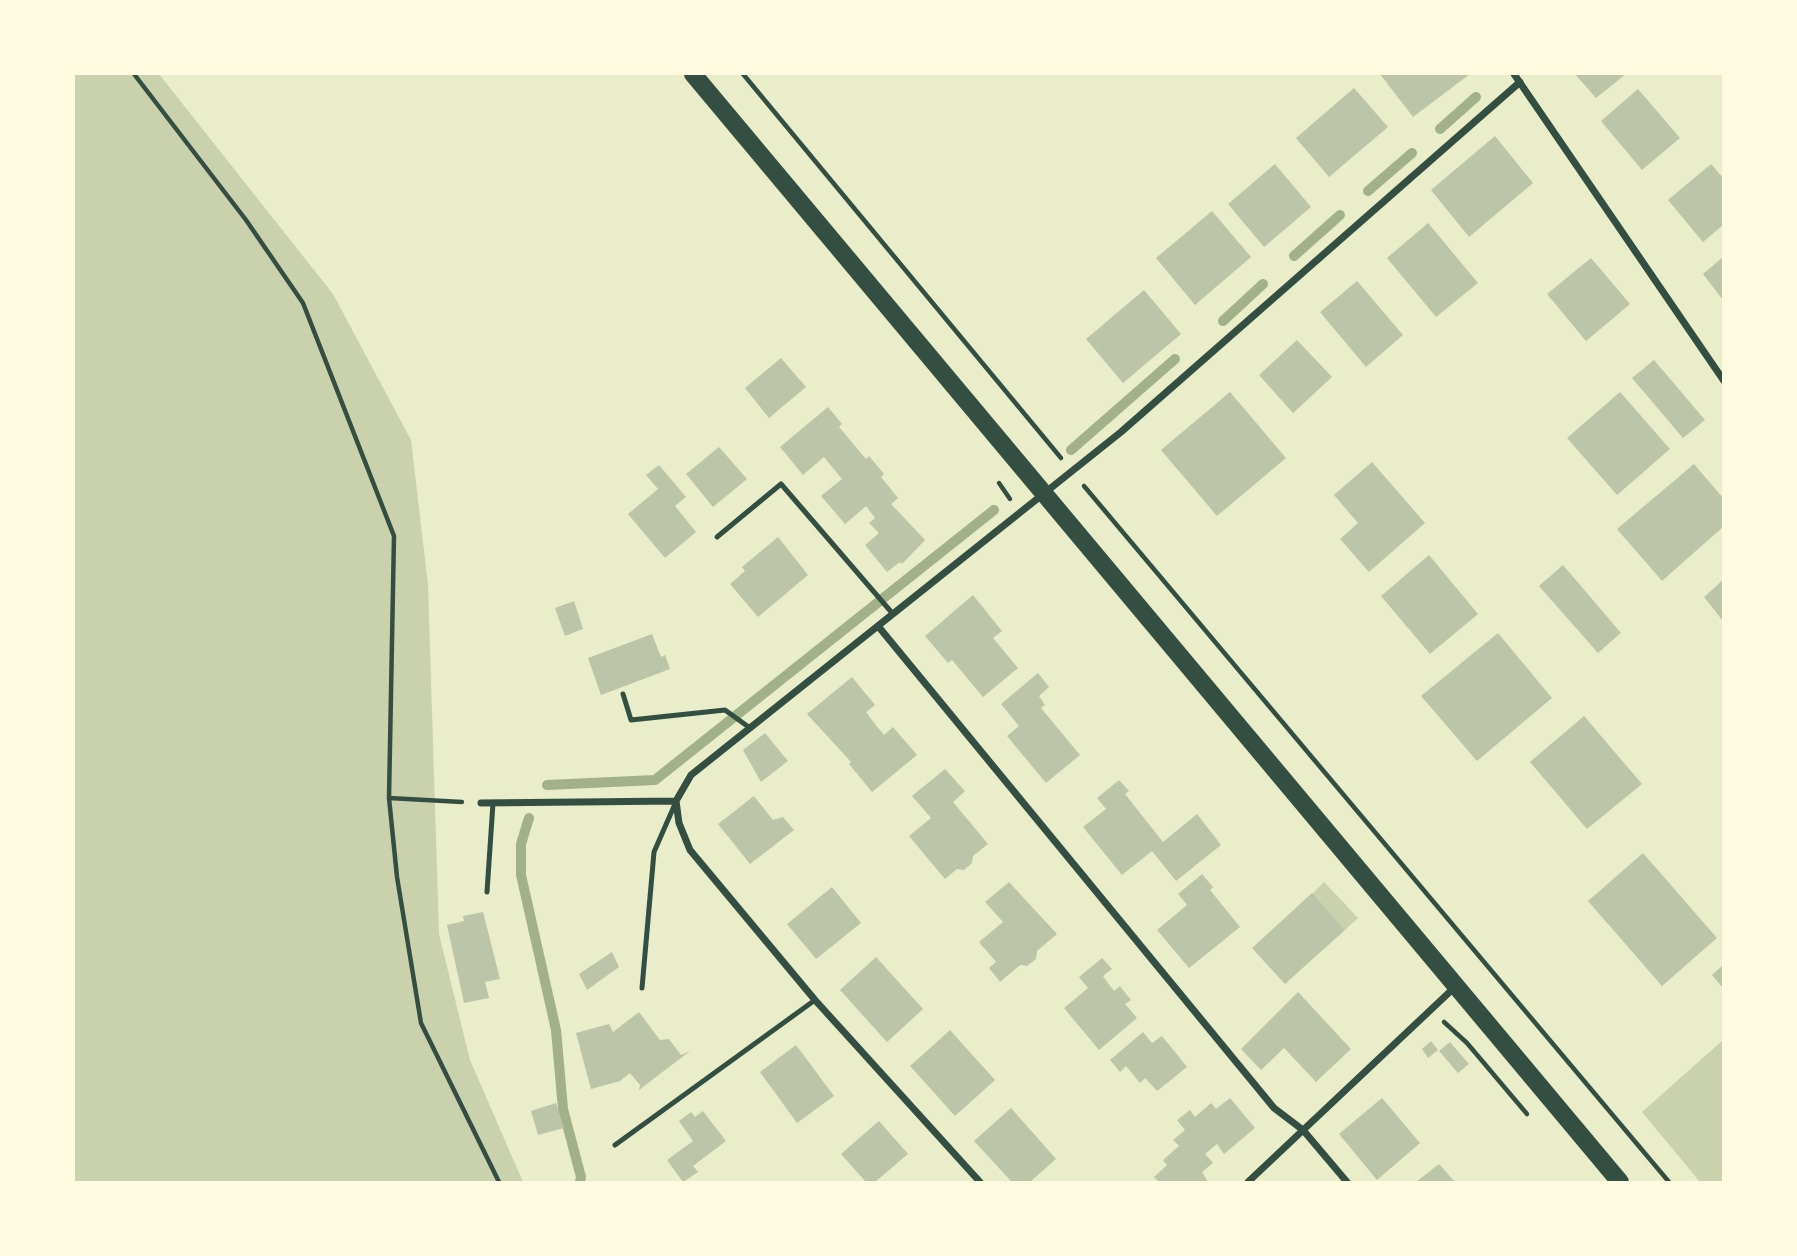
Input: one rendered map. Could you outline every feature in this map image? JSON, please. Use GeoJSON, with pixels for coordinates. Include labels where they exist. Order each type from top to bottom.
{"type":"FeatureCollection","features":[{"type":"Feature","properties":{"kind":"main road"},"geometry":{"type":"LineString","coordinates":[[694,74],[1620,1182]]}},
{"type":"Feature","properties":{"kind":"street"},"geometry":{"type":"LineString","coordinates":[[1514,74],[1724,381]]}},
{"type":"Feature","properties":{"kind":"street"},"geometry":{"type":"LineString","coordinates":[[980,1182],[815,1000],[690,850],[679,823],[676,801],[691,775],[1121,432],[1520,82]]}},
{"type":"Feature","properties":{"kind":"street"},"geometry":{"type":"LineString","coordinates":[[878,626],[1274,1108],[1303,1130],[1347,1182]]}},
{"type":"Feature","properties":{"kind":"street"},"geometry":{"type":"LineString","coordinates":[[481,803],[676,801]]}},
{"type":"Feature","properties":{"kind":"street"},"geometry":{"type":"LineString","coordinates":[[1248,1182],[1456,986]]}},
{"type":"Feature","properties":{"kind":"lane"},"geometry":{"type":"LineString","coordinates":[[717,537],[781,484],[893,614]]}},
{"type":"Feature","properties":{"kind":"lane"},"geometry":{"type":"LineString","coordinates":[[623,694],[631,720],[725,710],[750,728]]}},
{"type":"Feature","properties":{"kind":"lane"},"geometry":{"type":"LineString","coordinates":[[642,988],[654,852],[676,801]]}},
{"type":"Feature","properties":{"kind":"lane"},"geometry":{"type":"LineString","coordinates":[[487,892],[493,803]]}},
{"type":"Feature","properties":{"kind":"lane"},"geometry":{"type":"LineString","coordinates":[[615,1145],[815,1000]]}},
{"type":"Feature","properties":{"kind":"path"},"geometry":{"type":"LineString","coordinates":[[134,74],[246,220],[303,303],[394,536],[389,798],[397,877],[421,1023],[499,1182]]}},
{"type":"Feature","properties":{"kind":"path"},"geometry":{"type":"LineString","coordinates":[[743,74],[1072,471],[1669,1182]]}},
{"type":"Feature","properties":{"kind":"path"},"geometry":{"type":"LineString","coordinates":[[389,798],[481,803]]}},
{"type":"Feature","properties":{"kind":"path"},"geometry":{"type":"LineString","coordinates":[[1431,1009],[1467,1043],[1534,1123]]}},
{"type":"Feature","properties":{"kind":"green space"},"geometry":{"type":"Polygon","coordinates":[[[74,74],[159,74],[333,294],[411,440],[428,585],[439,934],[470,1060],[523,1182],[74,1182],[74,74]]]}},
{"type":"Feature","properties":{"kind":"green space"},"geometry":{"type":"Polygon","coordinates":[[[1324,882],[1358,918],[1345,930],[1312,894],[1324,882]]]}},
{"type":"Feature","properties":{"kind":"green space"},"geometry":{"type":"Polygon","coordinates":[[[1723,1040],[1723,1182],[1700,1182],[1642,1112],[1723,1040]]]}},
{"type":"Feature","properties":{"kind":"building"},"geometry":{"type":"Polygon","coordinates":[[[1380,74],[1470,74],[1413,117],[1380,74]]]}},
{"type":"Feature","properties":{"kind":"building"},"geometry":{"type":"Polygon","coordinates":[[[1575,74],[1626,74],[1596,98],[1575,74]]]}},
{"type":"Feature","properties":{"kind":"building"},"geometry":{"type":"Polygon","coordinates":[[[1354,88],[1388,127],[1329,177],[1296,138],[1354,88]]]}},
{"type":"Feature","properties":{"kind":"building"},"geometry":{"type":"Polygon","coordinates":[[[1638,89],[1680,138],[1642,170],[1601,121],[1638,89]]]}},
{"type":"Feature","properties":{"kind":"building"},"geometry":{"type":"Polygon","coordinates":[[[1495,136],[1533,183],[1469,237],[1431,190],[1495,136]]]}},
{"type":"Feature","properties":{"kind":"building"},"geometry":{"type":"Polygon","coordinates":[[[1275,164],[1311,207],[1264,247],[1228,204],[1275,164]]]}},
{"type":"Feature","properties":{"kind":"building"},"geometry":{"type":"Polygon","coordinates":[[[1711,164],[1723,178],[1723,225],[1703,242],[1668,200],[1711,164]]]}},
{"type":"Feature","properties":{"kind":"building"},"geometry":{"type":"Polygon","coordinates":[[[1212,211],[1251,257],[1195,305],[1156,258],[1212,211]]]}},
{"type":"Feature","properties":{"kind":"building"},"geometry":{"type":"Polygon","coordinates":[[[1428,223],[1478,283],[1436,317],[1387,258],[1428,223]]]}},
{"type":"Feature","properties":{"kind":"building"},"geometry":{"type":"Polygon","coordinates":[[[1723,257],[1723,300],[1703,274],[1723,257]]]}},
{"type":"Feature","properties":{"kind":"building"},"geometry":{"type":"Polygon","coordinates":[[[1591,258],[1630,304],[1586,341],[1547,294],[1591,258]]]}},
{"type":"Feature","properties":{"kind":"building"},"geometry":{"type":"Polygon","coordinates":[[[1357,281],[1403,335],[1366,367],[1320,312],[1357,281]]]}},
{"type":"Feature","properties":{"kind":"building"},"geometry":{"type":"Polygon","coordinates":[[[1144,290],[1181,334],[1123,383],[1086,339],[1144,290]]]}},
{"type":"Feature","properties":{"kind":"building"},"geometry":{"type":"Polygon","coordinates":[[[1297,340],[1332,377],[1293,413],[1259,375],[1297,340]]]}},
{"type":"Feature","properties":{"kind":"building"},"geometry":{"type":"Polygon","coordinates":[[[781,358],[806,387],[769,418],[745,388],[781,358]]]}},
{"type":"Feature","properties":{"kind":"building"},"geometry":{"type":"Polygon","coordinates":[[[1654,360],[1705,420],[1683,438],[1632,378],[1654,360]]]}},
{"type":"Feature","properties":{"kind":"building"},"geometry":{"type":"Polygon","coordinates":[[[1230,392],[1286,458],[1217,516],[1161,450],[1230,392]]]}},
{"type":"Feature","properties":{"kind":"building"},"geometry":{"type":"Polygon","coordinates":[[[1620,392],[1670,449],[1617,495],[1567,438],[1620,392]]]}},
{"type":"Feature","properties":{"kind":"building"},"geometry":{"type":"Polygon","coordinates":[[[828,407],[842,424],[839,427],[866,459],[869,456],[884,474],[881,477],[898,498],[891,504],[925,540],[902,564],[900,562],[887,572],[865,545],[879,533],[869,523],[875,518],[866,506],[845,524],[821,496],[842,479],[824,457],[803,475],[780,447],[828,407]]]}},
{"type":"Feature","properties":{"kind":"building"},"geometry":{"type":"Polygon","coordinates":[[[719,447],[747,479],[713,507],[686,474],[719,447]]]}},
{"type":"Feature","properties":{"kind":"building"},"geometry":{"type":"Polygon","coordinates":[[[1372,462],[1425,523],[1369,572],[1340,539],[1358,523],[1334,495],[1372,462]]]}},
{"type":"Feature","properties":{"kind":"building"},"geometry":{"type":"Polygon","coordinates":[[[1694,464],[1723,498],[1723,527],[1662,581],[1617,529],[1694,464]]]}},
{"type":"Feature","properties":{"kind":"building"},"geometry":{"type":"Polygon","coordinates":[[[659,465],[686,497],[675,506],[696,532],[665,558],[628,514],[658,489],[646,475],[659,465]]]}},
{"type":"Feature","properties":{"kind":"building"},"geometry":{"type":"Polygon","coordinates":[[[778,537],[808,575],[758,617],[730,584],[745,571],[742,567],[778,537]]]}},
{"type":"Feature","properties":{"kind":"building"},"geometry":{"type":"Polygon","coordinates":[[[1429,555],[1478,614],[1430,654],[1381,596],[1429,555]]]}},
{"type":"Feature","properties":{"kind":"building"},"geometry":{"type":"Polygon","coordinates":[[[1563,565],[1621,633],[1598,653],[1539,586],[1563,565]]]}},
{"type":"Feature","properties":{"kind":"building"},"geometry":{"type":"Polygon","coordinates":[[[1723,580],[1723,621],[1704,597],[1723,580]]]}},
{"type":"Feature","properties":{"kind":"building"},"geometry":{"type":"Polygon","coordinates":[[[973,595],[1002,631],[993,638],[1018,668],[983,697],[952,660],[948,663],[925,636],[973,595]]]}},
{"type":"Feature","properties":{"kind":"building"},"geometry":{"type":"Polygon","coordinates":[[[574,601],[583,629],[565,636],[555,608],[574,601]]]}},
{"type":"Feature","properties":{"kind":"building"},"geometry":{"type":"Polygon","coordinates":[[[1498,633],[1552,698],[1477,761],[1421,696],[1498,633]]]}},
{"type":"Feature","properties":{"kind":"building"},"geometry":{"type":"Polygon","coordinates":[[[652,634],[661,657],[665,655],[670,669],[601,695],[588,658],[652,634]]]}},
{"type":"Feature","properties":{"kind":"building"},"geometry":{"type":"Polygon","coordinates":[[[1038,673],[1049,687],[1039,696],[1045,705],[1041,708],[1080,755],[1046,783],[1007,736],[1019,726],[1001,704],[1038,673]]]}},
{"type":"Feature","properties":{"kind":"building"},"geometry":{"type":"Polygon","coordinates":[[[852,677],[875,705],[866,712],[884,735],[893,727],[917,755],[872,792],[849,764],[851,762],[807,714],[852,677]]]}},
{"type":"Feature","properties":{"kind":"building"},"geometry":{"type":"Polygon","coordinates":[[[1584,716],[1642,784],[1587,829],[1530,762],[1584,716]]]}},
{"type":"Feature","properties":{"kind":"building"},"geometry":{"type":"Polygon","coordinates":[[[765,733],[788,761],[761,782],[743,750],[765,733]]]}},
{"type":"Feature","properties":{"kind":"building"},"geometry":{"type":"Polygon","coordinates":[[[945,769],[965,791],[953,802],[988,844],[973,856],[972,863],[964,870],[957,869],[945,879],[909,836],[931,818],[912,796],[945,769]]]}},
{"type":"Feature","properties":{"kind":"building"},"geometry":{"type":"Polygon","coordinates":[[[1119,780],[1129,791],[1125,794],[1163,842],[1197,814],[1221,845],[1176,881],[1152,851],[1122,875],[1083,827],[1106,809],[1097,798],[1119,780]]]}},
{"type":"Feature","properties":{"kind":"building"},"geometry":{"type":"Polygon","coordinates":[[[754,796],[773,820],[783,817],[794,830],[750,864],[718,824],[754,796]]]}},
{"type":"Feature","properties":{"kind":"building"},"geometry":{"type":"Polygon","coordinates":[[[1643,853],[1717,938],[1662,986],[1588,901],[1643,853]]]}},
{"type":"Feature","properties":{"kind":"building"},"geometry":{"type":"Polygon","coordinates":[[[1202,874],[1213,887],[1210,890],[1240,927],[1189,968],[1157,930],[1187,905],[1178,894],[1202,874]]]}},
{"type":"Feature","properties":{"kind":"building"},"geometry":{"type":"Polygon","coordinates":[[[1009,882],[1057,934],[1037,951],[1036,959],[1027,966],[1020,965],[1000,982],[989,968],[996,962],[979,942],[1003,922],[985,902],[1009,882]]]}},
{"type":"Feature","properties":{"kind":"building"},"geometry":{"type":"Polygon","coordinates":[[[832,887],[861,923],[816,959],[787,924],[832,887]]]}},
{"type":"Feature","properties":{"kind":"building"},"geometry":{"type":"Polygon","coordinates":[[[1312,893],[1345,930],[1285,984],[1252,948],[1312,893]]]}},
{"type":"Feature","properties":{"kind":"building"},"geometry":{"type":"Polygon","coordinates":[[[483,912],[500,979],[485,982],[489,998],[464,1003],[447,925],[464,921],[463,916],[483,912]]]}},
{"type":"Feature","properties":{"kind":"building"},"geometry":{"type":"Polygon","coordinates":[[[612,952],[619,967],[587,990],[579,974],[612,952]]]}},
{"type":"Feature","properties":{"kind":"building"},"geometry":{"type":"Polygon","coordinates":[[[876,957],[923,1009],[887,1042],[840,990],[876,957]]]}},
{"type":"Feature","properties":{"kind":"building"},"geometry":{"type":"Polygon","coordinates":[[[1102,958],[1112,969],[1103,976],[1114,991],[1120,986],[1131,1000],[1125,1004],[1137,1018],[1099,1050],[1064,1008],[1088,988],[1079,977],[1102,958]]]}},
{"type":"Feature","properties":{"kind":"building"},"geometry":{"type":"Polygon","coordinates":[[[1723,965],[1723,988],[1712,975],[1723,965]]]}},
{"type":"Feature","properties":{"kind":"building"},"geometry":{"type":"Polygon","coordinates":[[[1298,992],[1351,1049],[1316,1082],[1284,1048],[1261,1070],[1241,1049],[1298,992]]]}},
{"type":"Feature","properties":{"kind":"building"},"geometry":{"type":"Polygon","coordinates":[[[639,1012],[660,1040],[669,1039],[681,1055],[690,1051],[639,1090],[640,1085],[630,1073],[620,1081],[591,1089],[576,1033],[609,1024],[613,1032],[639,1012]]]}},
{"type":"Feature","properties":{"kind":"building"},"geometry":{"type":"Polygon","coordinates":[[[950,1030],[995,1080],[955,1116],[910,1066],[950,1030]]]}},
{"type":"Feature","properties":{"kind":"building"},"geometry":{"type":"Polygon","coordinates":[[[1143,1032],[1152,1043],[1162,1036],[1187,1067],[1157,1091],[1145,1078],[1140,1083],[1126,1066],[1120,1072],[1110,1060],[1143,1032]]]}},
{"type":"Feature","properties":{"kind":"building"},"geometry":{"type":"Polygon","coordinates":[[[1431,1041],[1438,1050],[1428,1058],[1422,1049],[1431,1041]]]}},
{"type":"Feature","properties":{"kind":"building"},"geometry":{"type":"Polygon","coordinates":[[[1450,1042],[1469,1064],[1458,1073],[1439,1051],[1450,1042]]]}},
{"type":"Feature","properties":{"kind":"building"},"geometry":{"type":"Polygon","coordinates":[[[796,1045],[834,1096],[797,1123],[760,1072],[796,1045]]]}},
{"type":"Feature","properties":{"kind":"building"},"geometry":{"type":"Polygon","coordinates":[[[1230,1098],[1255,1128],[1224,1154],[1217,1144],[1205,1154],[1213,1163],[1202,1172],[1208,1182],[1159,1182],[1154,1177],[1167,1165],[1163,1160],[1179,1146],[1173,1140],[1185,1130],[1177,1120],[1190,1110],[1195,1117],[1211,1103],[1216,1109],[1230,1098]]]}},
{"type":"Feature","properties":{"kind":"building"},"geometry":{"type":"Polygon","coordinates":[[[1382,1098],[1420,1143],[1377,1180],[1339,1134],[1382,1098]]]}},
{"type":"Feature","properties":{"kind":"building"},"geometry":{"type":"Polygon","coordinates":[[[556,1103],[564,1128],[538,1135],[531,1111],[556,1103]]]}},
{"type":"Feature","properties":{"kind":"building"},"geometry":{"type":"Polygon","coordinates":[[[1011,1108],[1056,1159],[1030,1182],[1012,1182],[974,1141],[1011,1108]]]}},
{"type":"Feature","properties":{"kind":"building"},"geometry":{"type":"Polygon","coordinates":[[[703,1111],[726,1141],[693,1166],[698,1172],[683,1182],[667,1160],[693,1141],[679,1121],[691,1112],[695,1117],[703,1111]]]}},
{"type":"Feature","properties":{"kind":"building"},"geometry":{"type":"Polygon","coordinates":[[[879,1121],[908,1154],[875,1182],[866,1182],[841,1154],[879,1121]]]}},
{"type":"Feature","properties":{"kind":"building"},"geometry":{"type":"Polygon","coordinates":[[[1439,1164],[1455,1182],[1416,1182],[1439,1164]]]}},
{"type":"Feature","properties":{"kind":"waterway"},"geometry":{"type":"LineString","coordinates":[[1440,129],[1476,97]]}},
{"type":"Feature","properties":{"kind":"waterway"},"geometry":{"type":"LineString","coordinates":[[1368,191],[1412,153]]}},
{"type":"Feature","properties":{"kind":"waterway"},"geometry":{"type":"LineString","coordinates":[[1294,256],[1340,215]]}},
{"type":"Feature","properties":{"kind":"waterway"},"geometry":{"type":"LineString","coordinates":[[1223,321],[1263,284]]}},
{"type":"Feature","properties":{"kind":"waterway"},"geometry":{"type":"LineString","coordinates":[[1071,450],[1175,359]]}},
{"type":"Feature","properties":{"kind":"waterway"},"geometry":{"type":"LineString","coordinates":[[547,785],[655,780],[994,510]]}},
{"type":"Feature","properties":{"kind":"waterway"},"geometry":{"type":"LineString","coordinates":[[529,818],[521,844],[521,875],[556,1030],[563,1109],[581,1177],[580,1182]]}}]}
